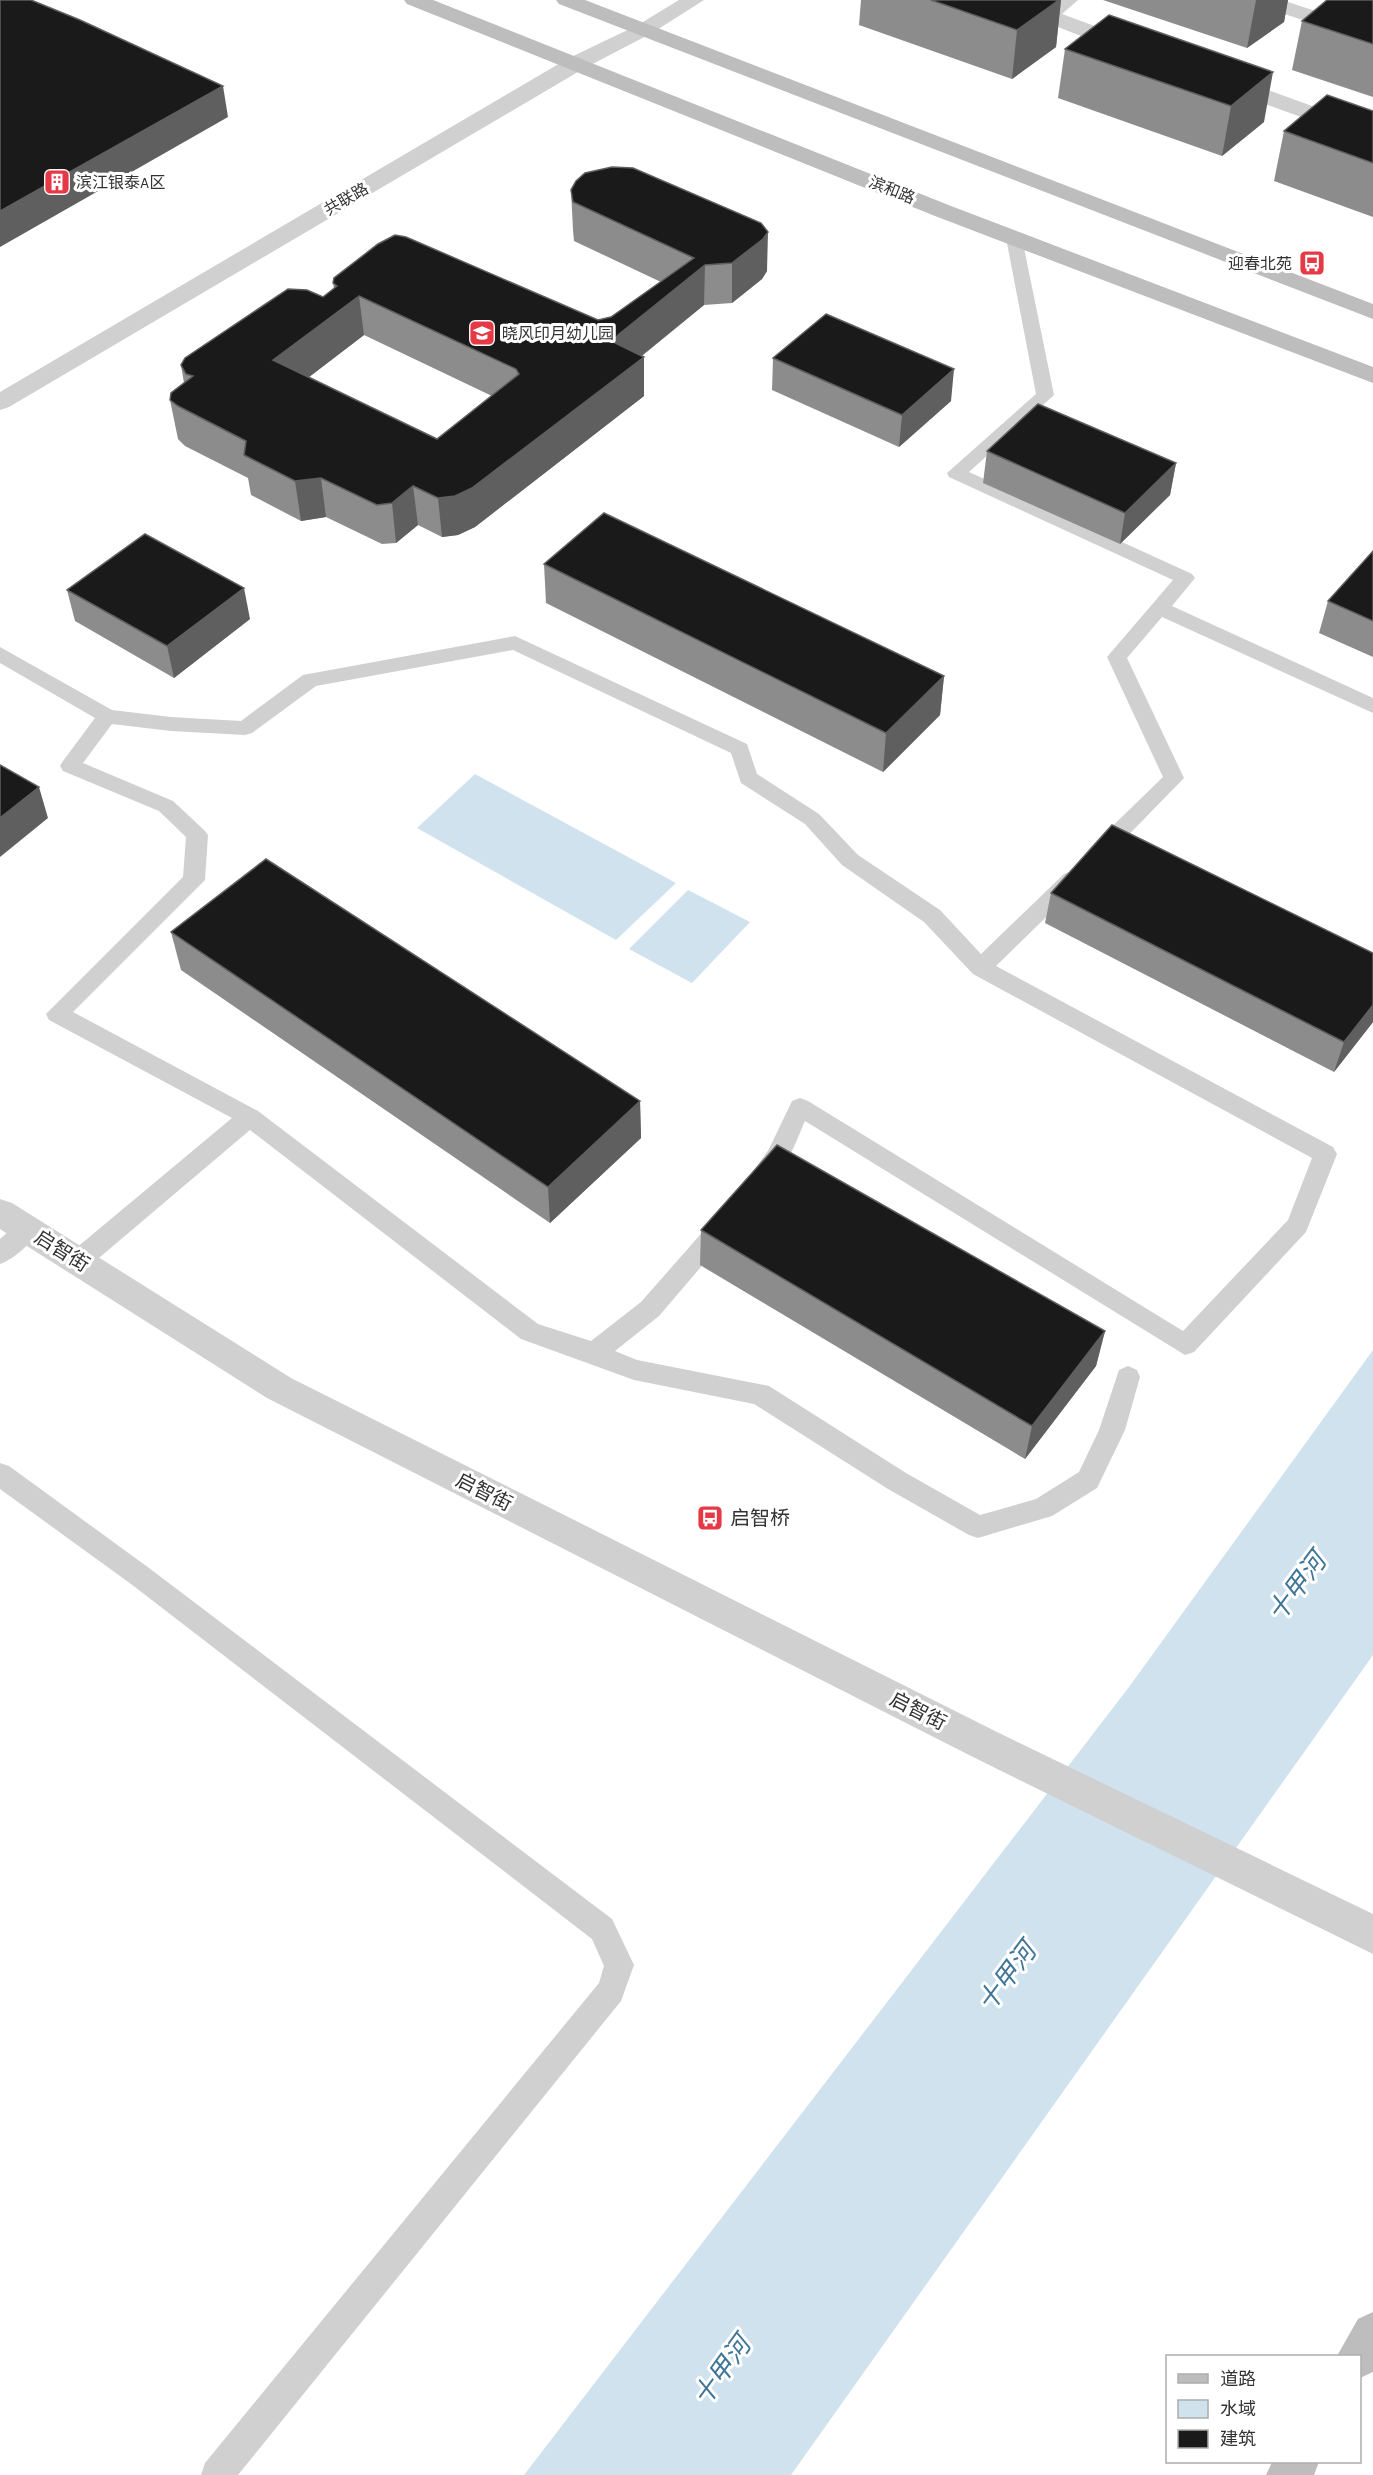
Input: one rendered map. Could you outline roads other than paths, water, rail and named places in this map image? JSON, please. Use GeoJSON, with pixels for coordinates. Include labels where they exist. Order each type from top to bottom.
{"type":"FeatureCollection","features":[{"type":"Feature","properties":{"kind":"main road","name":"滨和路"},"geometry":{"type":"LineString","coordinates":[[414,0],[1014,238],[1373,376]]}},
{"type":"Feature","properties":{"kind":"main road"},"geometry":{"type":"LineString","coordinates":[[566,0],[1373,312]]}},
{"type":"Feature","properties":{"kind":"main road"},"geometry":{"type":"LineString","coordinates":[[1360,2355],[1373,2334]]}},
{"type":"Feature","properties":{"kind":"street","name":"共联路"},"geometry":{"type":"LineString","coordinates":[[0,402],[575,64],[645,29],[694,0]]}},
{"type":"Feature","properties":{"kind":"street"},"geometry":{"type":"LineString","coordinates":[[1068,0],[1047,16],[1148,53]]}},
{"type":"Feature","properties":{"kind":"street"},"geometry":{"type":"LineString","coordinates":[[1261,0],[1373,37]]}},
{"type":"Feature","properties":{"kind":"street"},"geometry":{"type":"LineString","coordinates":[[1204,74],[1373,136]]}},
{"type":"Feature","properties":{"kind":"street","name":"启智街"},"geometry":{"type":"LineString","coordinates":[[14,1221],[279,1388],[984,1744],[1369,1933]]}},
{"type":"Feature","properties":{"kind":"lane"},"geometry":{"type":"LineString","coordinates":[[981,968],[1174,778],[1118,657],[1185,578],[956,473],[1045,395],[1014,238]]}},
{"type":"Feature","properties":{"kind":"lane"},"geometry":{"type":"LineString","coordinates":[[1159,608],[1373,706]]}},
{"type":"Feature","properties":{"kind":"lane"},"geometry":{"type":"LineString","coordinates":[[0,654],[106,716],[171,724],[245,728],[310,680],[515,643],[740,749],[748,778],[812,819],[850,860],[932,916],[981,968],[1325,1154],[1298,1225],[1185,1345],[800,1107],[778,1154],[741,1204],[650,1309],[594,1353]]}},
{"type":"Feature","properties":{"kind":"lane"},"geometry":{"type":"LineString","coordinates":[[106,716],[70,766],[121,784],[166,806],[197,835],[194,880],[57,1014],[250,1117],[530,1332],[594,1353],[634,1370],[760,1394],[897,1481],[978,1527],[1043,1508],[1088,1480],[1112,1430],[1128,1377]]}},
{"type":"Feature","properties":{"kind":"lane"},"geometry":{"type":"LineString","coordinates":[[78,1261],[250,1117]]}},
{"type":"Feature","properties":{"kind":"lane"},"geometry":{"type":"LineString","coordinates":[[0,1254],[14,1221]]}},
{"type":"Feature","properties":{"kind":"lane"},"geometry":{"type":"LineString","coordinates":[[0,1474],[140,1576],[602,1929],[619,1965],[611,1991],[217,2475]]}},
{"type":"Feature","properties":{"kind":"water"},"geometry":{"type":"Polygon","coordinates":[[[475,774],[676,883],[616,940],[417,828],[475,774]]]}},
{"type":"Feature","properties":{"kind":"water"},"geometry":{"type":"Polygon","coordinates":[[[688,890],[750,922],[692,983],[629,949],[688,890]]]}},
{"type":"Feature","properties":{"kind":"water","name":"十甲河"},"geometry":{"type":"Polygon","coordinates":[[[1373,1350],[1373,1655],[791,2475],[524,2475],[1129,1687],[1373,1350]]]}},
{"type":"Feature","properties":{"kind":"place","name":"滨江银泰A区"},"geometry":{"type":"Point","coordinates":[57,182]}},
{"type":"Feature","properties":{"kind":"place","name":"迎春北苑"},"geometry":{"type":"Point","coordinates":[1312,263]}},
{"type":"Feature","properties":{"kind":"place","name":"晓风印月幼儿园"},"geometry":{"type":"Point","coordinates":[482,333]}},
{"type":"Feature","properties":{"kind":"place","name":"启智桥"},"geometry":{"type":"Point","coordinates":[710,1518]}}]}
